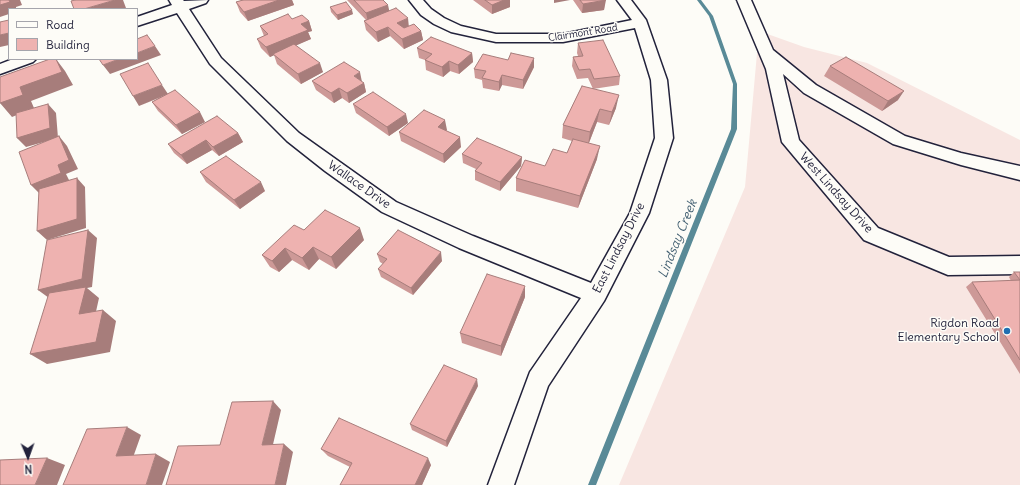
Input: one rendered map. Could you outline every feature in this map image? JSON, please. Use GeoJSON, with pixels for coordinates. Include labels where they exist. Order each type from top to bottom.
{"type":"FeatureCollection","features":[{"type":"Feature","properties":{"kind":"street"},"geometry":{"type":"LineString","coordinates":[[138,22],[179,3],[201,0]]}},
{"type":"Feature","properties":{"kind":"street","name":"Clairmont Road"},"geometry":{"type":"LineString","coordinates":[[416,0],[426,12],[439,21],[456,29],[496,38],[541,40],[563,38],[641,23]]}},
{"type":"Feature","properties":{"kind":"street","name":"East Lindsay Drive"},"geometry":{"type":"LineString","coordinates":[[501,485],[538,380],[596,294],[639,213],[664,138],[659,80],[641,23],[624,0]]}},
{"type":"Feature","properties":{"kind":"street","name":"West Lindsay Drive"},"geometry":{"type":"LineString","coordinates":[[744,0],[774,69],[791,142],[871,234],[948,266],[1020,265]]}},
{"type":"Feature","properties":{"kind":"street","name":"Wallace Drive"},"geometry":{"type":"LineString","coordinates":[[179,3],[215,61],[263,110],[315,154],[382,202],[466,242],[596,294]]}},
{"type":"Feature","properties":{"kind":"street","name":"West Lindsay Drive"},"geometry":{"type":"LineString","coordinates":[[767,52],[810,89],[900,140],[961,159],[1020,173]]}},
{"type":"Feature","properties":{"kind":"street"},"geometry":{"type":"LineString","coordinates":[[0,68],[25,60]]}},
{"type":"Feature","properties":{"kind":"shaded area"},"geometry":{"type":"Polygon","coordinates":[[[759,31],[804,47],[867,63],[1020,140],[1020,485],[619,485],[745,187],[759,31]]]}},
{"type":"Feature","properties":{"kind":"building"},"geometry":{"type":"Polygon","coordinates":[[[0,0],[9,0],[10,2],[0,5],[0,0]]]}},
{"type":"Feature","properties":{"kind":"building"},"geometry":{"type":"Polygon","coordinates":[[[115,0],[87,8],[74,8],[71,1],[115,0]]]}},
{"type":"Feature","properties":{"kind":"building"},"geometry":{"type":"Polygon","coordinates":[[[243,0],[279,0],[244,12],[236,2],[243,0]]]}},
{"type":"Feature","properties":{"kind":"building"},"geometry":{"type":"Polygon","coordinates":[[[354,0],[383,0],[388,5],[366,13],[354,0]]]}},
{"type":"Feature","properties":{"kind":"building"},"geometry":{"type":"Polygon","coordinates":[[[485,0],[504,0],[492,5],[485,0]]]}},
{"type":"Feature","properties":{"kind":"building"},"geometry":{"type":"Polygon","coordinates":[[[580,0],[606,0],[583,4],[580,0]]]}},
{"type":"Feature","properties":{"kind":"building"},"geometry":{"type":"Polygon","coordinates":[[[346,2],[352,10],[337,15],[330,7],[346,2]]]}},
{"type":"Feature","properties":{"kind":"building"},"geometry":{"type":"Polygon","coordinates":[[[396,8],[408,18],[397,23],[404,28],[414,24],[421,31],[402,39],[388,27],[376,32],[364,21],[396,8]]]}},
{"type":"Feature","properties":{"kind":"building"},"geometry":{"type":"Polygon","coordinates":[[[288,14],[292,19],[302,15],[309,21],[301,24],[308,30],[266,47],[257,39],[268,34],[260,26],[288,14]]]}},
{"type":"Feature","properties":{"kind":"building"},"geometry":{"type":"Polygon","coordinates":[[[8,20],[8,33],[0,35],[0,22],[8,20]]]}},
{"type":"Feature","properties":{"kind":"building"},"geometry":{"type":"Polygon","coordinates":[[[147,35],[155,46],[138,53],[138,39],[147,35]]]}},
{"type":"Feature","properties":{"kind":"building"},"geometry":{"type":"Polygon","coordinates":[[[431,37],[472,53],[458,65],[449,61],[442,67],[425,60],[432,54],[417,48],[431,37]]]}},
{"type":"Feature","properties":{"kind":"building"},"geometry":{"type":"Polygon","coordinates":[[[603,40],[620,76],[594,79],[590,69],[579,70],[573,57],[583,56],[578,43],[603,40]]]}},
{"type":"Feature","properties":{"kind":"building"},"geometry":{"type":"Polygon","coordinates":[[[294,44],[320,63],[298,74],[273,54],[294,44]]]}},
{"type":"Feature","properties":{"kind":"building"},"geometry":{"type":"Polygon","coordinates":[[[511,53],[534,58],[523,80],[502,75],[499,82],[482,78],[486,71],[474,69],[483,54],[508,60],[511,53]]]}},
{"type":"Feature","properties":{"kind":"building"},"geometry":{"type":"Polygon","coordinates":[[[846,57],[904,91],[888,101],[830,66],[846,57]]]}},
{"type":"Feature","properties":{"kind":"building"},"geometry":{"type":"Polygon","coordinates":[[[47,60],[56,60],[62,72],[20,87],[23,95],[0,103],[0,77],[47,60]]]}},
{"type":"Feature","properties":{"kind":"building"},"geometry":{"type":"Polygon","coordinates":[[[100,60],[116,60],[103,65],[100,60]]]}},
{"type":"Feature","properties":{"kind":"building"},"geometry":{"type":"Polygon","coordinates":[[[344,62],[360,72],[354,76],[364,83],[347,93],[339,88],[331,93],[312,81],[344,62]]]}},
{"type":"Feature","properties":{"kind":"building"},"geometry":{"type":"Polygon","coordinates":[[[148,63],[162,85],[133,96],[120,74],[148,63]]]}},
{"type":"Feature","properties":{"kind":"building"},"geometry":{"type":"Polygon","coordinates":[[[582,86],[619,95],[612,112],[600,109],[590,132],[563,125],[582,86]]]}},
{"type":"Feature","properties":{"kind":"building"},"geometry":{"type":"Polygon","coordinates":[[[175,90],[200,112],[176,125],[152,102],[175,90]]]}},
{"type":"Feature","properties":{"kind":"building"},"geometry":{"type":"Polygon","coordinates":[[[373,92],[406,114],[387,127],[353,104],[373,92]]]}},
{"type":"Feature","properties":{"kind":"building"},"geometry":{"type":"Polygon","coordinates":[[[48,104],[50,128],[17,138],[16,113],[48,104]]]}},
{"type":"Feature","properties":{"kind":"building"},"geometry":{"type":"Polygon","coordinates":[[[424,110],[445,120],[438,127],[460,137],[443,154],[399,132],[424,110]]]}},
{"type":"Feature","properties":{"kind":"building"},"geometry":{"type":"Polygon","coordinates":[[[217,116],[238,133],[213,147],[206,140],[181,155],[168,144],[217,116]]]}},
{"type":"Feature","properties":{"kind":"building"},"geometry":{"type":"Polygon","coordinates":[[[59,136],[69,160],[58,165],[61,173],[31,185],[19,152],[59,136]]]}},
{"type":"Feature","properties":{"kind":"building"},"geometry":{"type":"Polygon","coordinates":[[[477,138],[522,157],[500,182],[475,171],[482,163],[462,154],[477,138]]]}},
{"type":"Feature","properties":{"kind":"building"},"geometry":{"type":"Polygon","coordinates":[[[573,139],[600,146],[580,196],[516,178],[525,160],[545,166],[553,149],[567,153],[573,139]]]}},
{"type":"Feature","properties":{"kind":"building"},"geometry":{"type":"Polygon","coordinates":[[[226,156],[261,182],[234,200],[200,172],[226,156]]]}},
{"type":"Feature","properties":{"kind":"building"},"geometry":{"type":"Polygon","coordinates":[[[77,178],[77,219],[37,231],[39,189],[77,178]]]}},
{"type":"Feature","properties":{"kind":"building"},"geometry":{"type":"Polygon","coordinates":[[[325,210],[360,228],[331,257],[313,247],[302,258],[285,248],[272,261],[262,255],[294,225],[304,230],[325,210]]]}},
{"type":"Feature","properties":{"kind":"building"},"geometry":{"type":"Polygon","coordinates":[[[88,230],[82,279],[38,290],[47,240],[88,230]]]}},
{"type":"Feature","properties":{"kind":"building"},"geometry":{"type":"Polygon","coordinates":[[[398,230],[441,252],[411,288],[378,269],[387,259],[377,254],[398,230]]]}},
{"type":"Feature","properties":{"kind":"building"},"geometry":{"type":"Polygon","coordinates":[[[1014,272],[1020,272],[1020,280],[1014,272]]]}},
{"type":"Feature","properties":{"kind":"building"},"geometry":{"type":"Polygon","coordinates":[[[487,274],[525,286],[501,346],[460,333],[487,274]]]}},
{"type":"Feature","properties":{"kind":"building","name":"Rigdon Road Elementary School"},"geometry":{"type":"Polygon","coordinates":[[[1020,280],[1020,360],[972,282],[1020,280]]]}},
{"type":"Feature","properties":{"kind":"building"},"geometry":{"type":"Polygon","coordinates":[[[86,287],[79,314],[103,310],[96,342],[30,354],[49,293],[86,287]]]}},
{"type":"Feature","properties":{"kind":"building"},"geometry":{"type":"Polygon","coordinates":[[[444,365],[477,379],[446,441],[410,424],[444,365]]]}},
{"type":"Feature","properties":{"kind":"building"},"geometry":{"type":"Polygon","coordinates":[[[273,401],[262,445],[284,444],[275,485],[166,485],[178,446],[220,445],[232,402],[273,401]]]}},
{"type":"Feature","properties":{"kind":"building"},"geometry":{"type":"Polygon","coordinates":[[[339,418],[428,458],[415,485],[340,485],[352,463],[321,449],[339,418]]]}},
{"type":"Feature","properties":{"kind":"building"},"geometry":{"type":"Polygon","coordinates":[[[127,427],[116,456],[156,454],[146,485],[63,485],[87,429],[127,427]]]}},
{"type":"Feature","properties":{"kind":"building"},"geometry":{"type":"Polygon","coordinates":[[[47,458],[35,485],[0,485],[0,460],[47,458]]]}},
{"type":"Feature","properties":{"kind":"waterway","name":"Lindsay Creek"},"geometry":{"type":"LineString","coordinates":[[592,485],[734,129],[735,84],[711,16],[699,0]]}},
{"type":"Feature","properties":{"kind":"place","name":"Rigdon Road Elementary School"},"geometry":{"type":"Point","coordinates":[1007,331]}}]}
